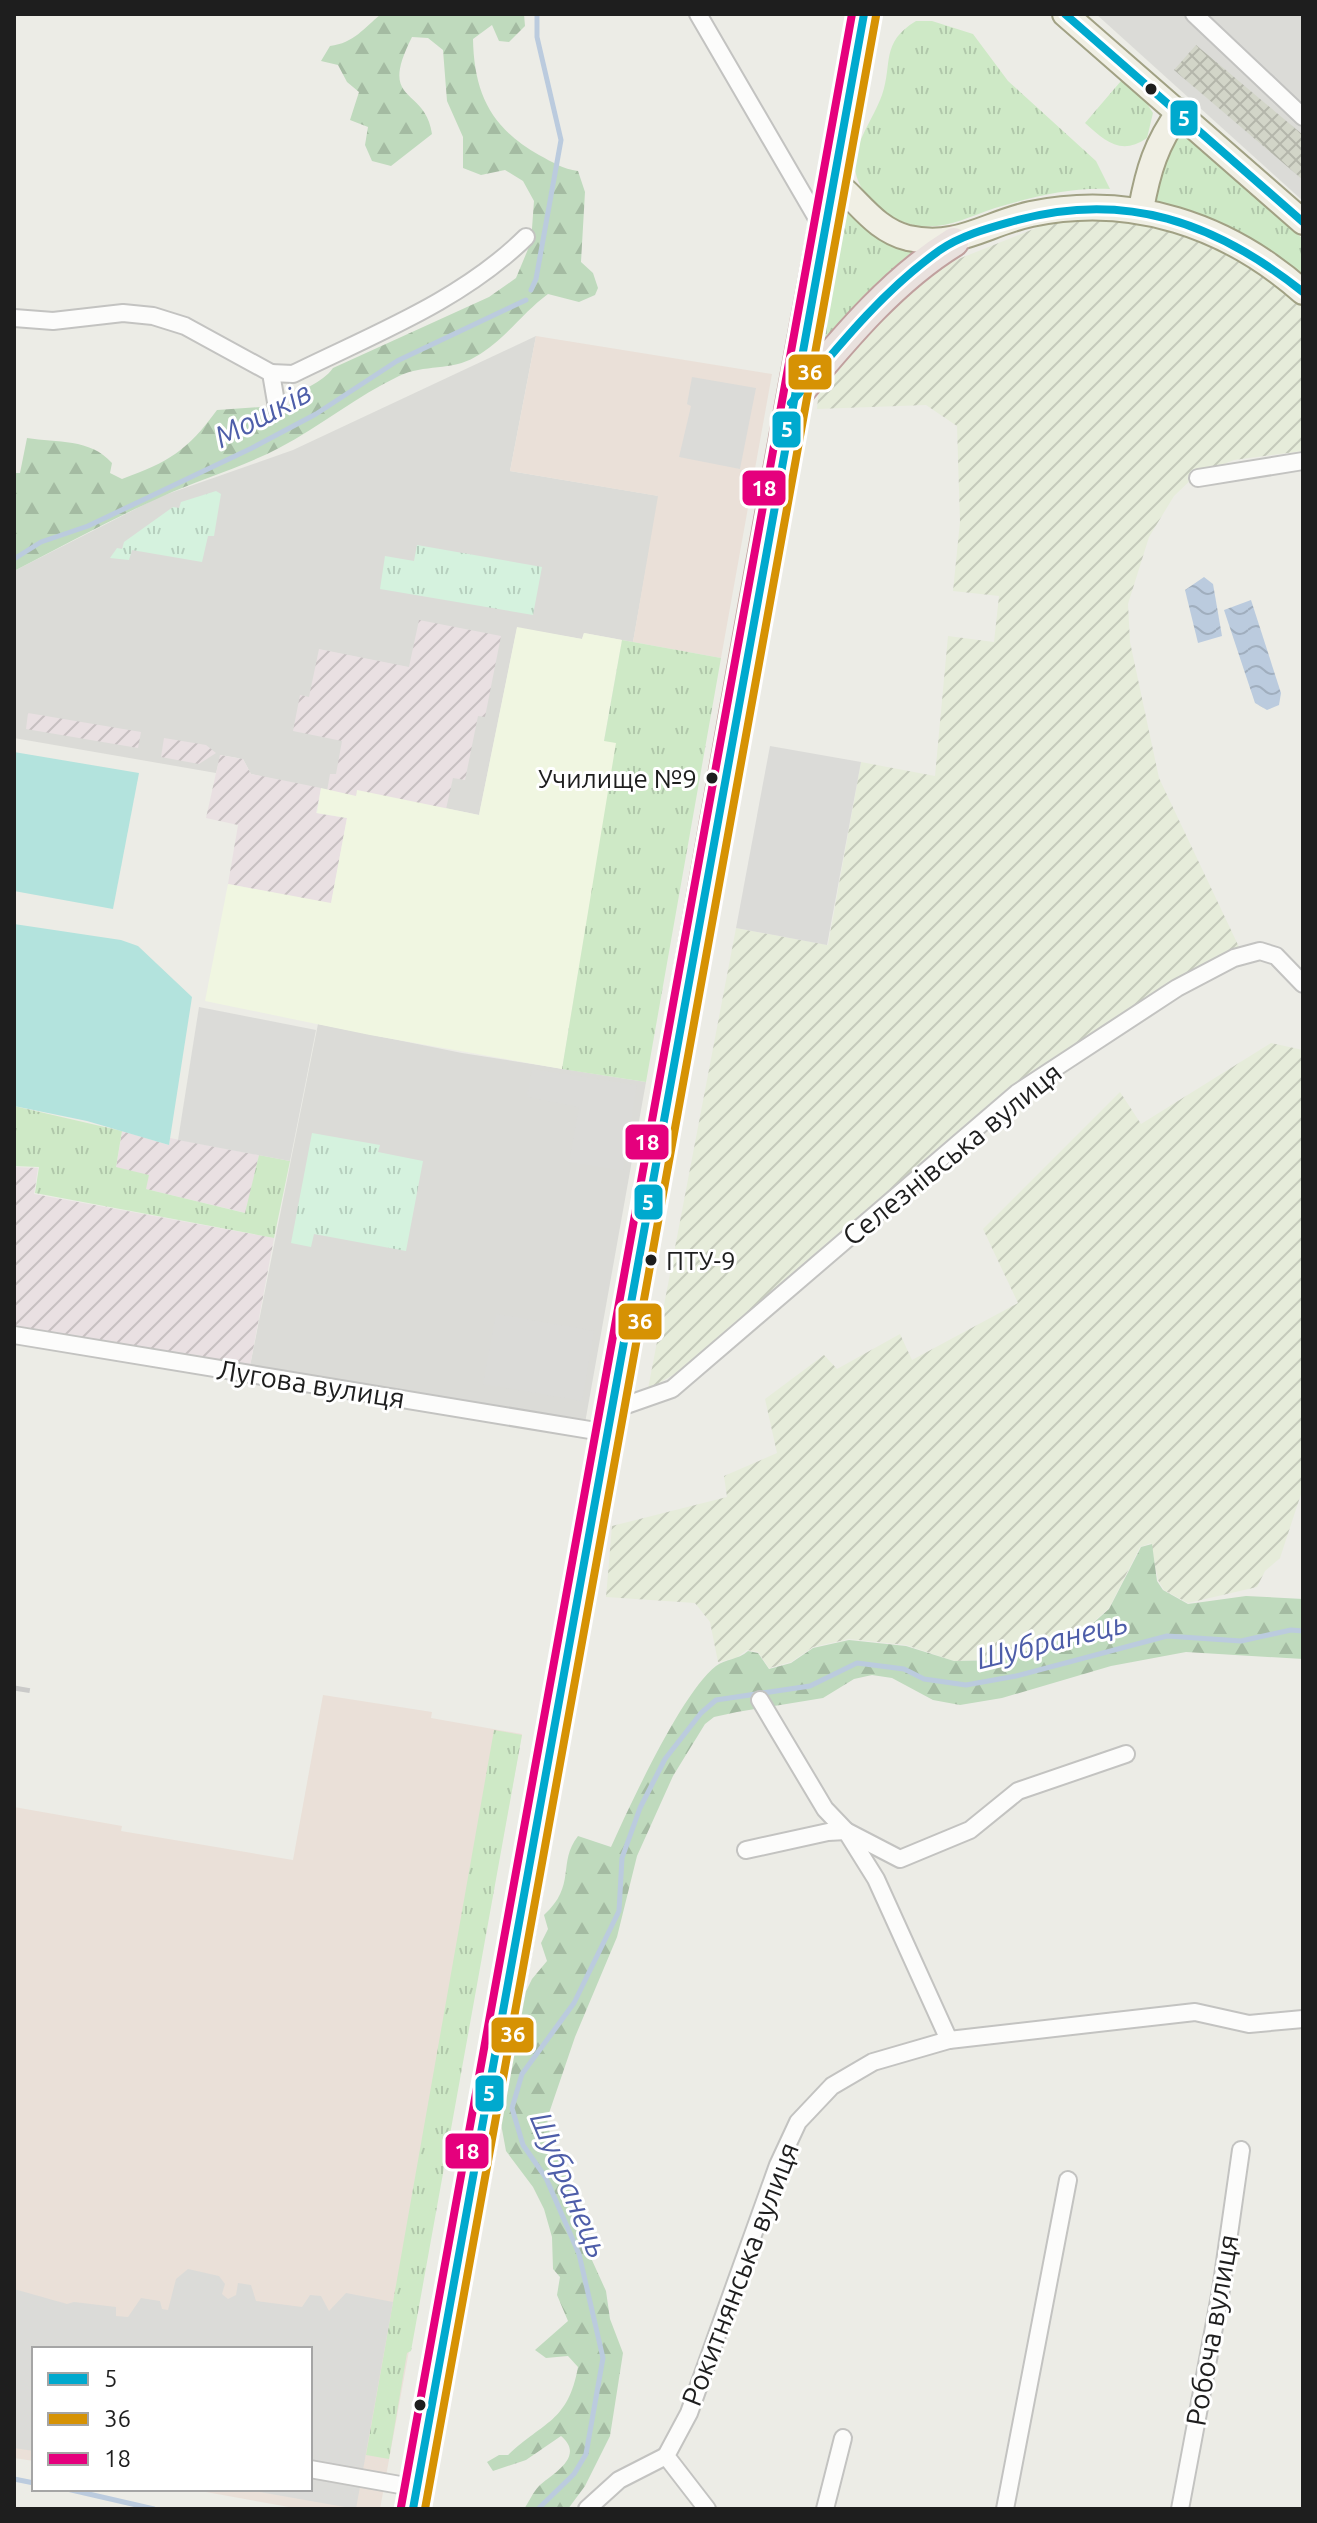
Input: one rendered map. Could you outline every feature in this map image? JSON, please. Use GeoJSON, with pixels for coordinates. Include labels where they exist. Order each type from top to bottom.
{"type":"FeatureCollection","features":[{"type":"Feature","properties":{"kind":"highway"},"geometry":{"type":"LineString","coordinates":[[415,2500],[822,228],[864,14]]}},
{"type":"Feature","properties":{"kind":"highway"},"geometry":{"type":"LineString","coordinates":[[791,403],[838,346],[902,281],[954,242]]}},
{"type":"Feature","properties":{"kind":"main road"},"geometry":{"type":"LineString","coordinates":[[1065,14],[1180,111],[1303,222]]}},
{"type":"Feature","properties":{"kind":"main road"},"geometry":{"type":"LineString","coordinates":[[1141,209],[1149,166],[1161,137],[1180,111]]}},
{"type":"Feature","properties":{"kind":"main road"},"geometry":{"type":"LineString","coordinates":[[831,179],[850,193],[873,222],[892,233],[910,238],[954,242],[1029,214],[1076,208],[1141,209],[1177,218],[1237,243],[1271,263],[1303,292]]}},
{"type":"Feature","properties":{"kind":"street"},"geometry":{"type":"LineString","coordinates":[[698,14],[822,228]]}},
{"type":"Feature","properties":{"kind":"street"},"geometry":{"type":"LineString","coordinates":[[1194,14],[1303,117]]}},
{"type":"Feature","properties":{"kind":"street"},"geometry":{"type":"LineString","coordinates":[[14,318],[53,321],[123,313],[153,316],[185,326],[271,373],[293,374],[458,292],[486,274],[526,237]]}},
{"type":"Feature","properties":{"kind":"street"},"geometry":{"type":"LineString","coordinates":[[271,373],[277,408]]}},
{"type":"Feature","properties":{"kind":"street"},"geometry":{"type":"LineString","coordinates":[[1198,478],[1303,461]]}},
{"type":"Feature","properties":{"kind":"street","name":"Селезнівська вулиця"},"geometry":{"type":"LineString","coordinates":[[610,1422],[672,1389],[1017,1093],[1177,988],[1234,958],[1260,951],[1276,956],[1302,981]]}},
{"type":"Feature","properties":{"kind":"street","name":"Лугова вулиця"},"geometry":{"type":"LineString","coordinates":[[14,1335],[610,1422]]}},
{"type":"Feature","properties":{"kind":"street"},"geometry":{"type":"LineString","coordinates":[[760,1700],[825,1809],[846,1831],[876,1879],[949,2040]]}},
{"type":"Feature","properties":{"kind":"street"},"geometry":{"type":"LineString","coordinates":[[746,1850],[846,1831],[900,1859],[970,1830],[1018,1791],[1126,1754]]}},
{"type":"Feature","properties":{"kind":"street","name":"Рокитнянська вулиця"},"geometry":{"type":"LineString","coordinates":[[666,2456],[689,2413],[778,2165],[798,2122],[832,2086],[873,2062],[949,2040],[1195,2012],[1249,2024],[1303,2019]]}},
{"type":"Feature","properties":{"kind":"street","name":"Робоча вулиця"},"geometry":{"type":"LineString","coordinates":[[1180,2509],[1221,2290],[1241,2150]]}},
{"type":"Feature","properties":{"kind":"street"},"geometry":{"type":"LineString","coordinates":[[1005,2509],[1068,2180]]}},
{"type":"Feature","properties":{"kind":"street"},"geometry":{"type":"LineString","coordinates":[[825,2509],[843,2438]]}},
{"type":"Feature","properties":{"kind":"street"},"geometry":{"type":"LineString","coordinates":[[587,2509],[619,2480],[666,2456],[707,2509]]}},
{"type":"Feature","properties":{"kind":"street"},"geometry":{"type":"LineString","coordinates":[[312,2470],[415,2500]]}},
{"type":"Feature","properties":{"kind":"shaded area"},"geometry":{"type":"Polygon","coordinates":[[[1096,14],[1303,14],[1303,201],[1096,14]]]}},
{"type":"Feature","properties":{"kind":"shaded area"},"geometry":{"type":"Polygon","coordinates":[[[1196,45],[1303,135],[1303,180],[1174,70],[1196,45]]]}},
{"type":"Feature","properties":{"kind":"shaded area"},"geometry":{"type":"Polygon","coordinates":[[[1141,216],[1212,241],[1251,264],[1303,307],[1303,451],[1234,460],[1196,475],[1174,496],[1149,537],[1128,604],[1130,642],[1159,778],[1239,947],[1060,1060],[693,1364],[648,1389],[736,928],[828,945],[861,762],[935,776],[948,636],[994,642],[999,596],[953,591],[960,522],[957,426],[926,405],[817,409],[819,389],[887,308],[951,262],[1051,222],[1141,216]]]}},
{"type":"Feature","properties":{"kind":"shaded area"},"geometry":{"type":"Polygon","coordinates":[[[536,336],[510,471],[659,496],[633,642],[584,633],[582,639],[517,628],[479,815],[358,790],[356,797],[251,774],[243,759],[221,755],[216,773],[14,738],[14,571],[159,497],[293,450],[536,336]]]}},
{"type":"Feature","properties":{"kind":"shaded area"},"geometry":{"type":"Polygon","coordinates":[[[536,336],[772,374],[721,658],[633,642],[658,496],[510,471],[536,336]]]}},
{"type":"Feature","properties":{"kind":"shaded area"},"geometry":{"type":"Polygon","coordinates":[[[692,377],[756,388],[740,469],[679,457],[691,406],[687,404],[692,377]]]}},
{"type":"Feature","properties":{"kind":"shaded area"},"geometry":{"type":"Polygon","coordinates":[[[419,620],[501,636],[485,717],[478,716],[465,780],[453,778],[446,809],[357,791],[356,797],[327,791],[330,774],[336,774],[342,741],[293,731],[300,695],[309,697],[319,649],[409,667],[419,620]]]}},
{"type":"Feature","properties":{"kind":"shaded area"},"geometry":{"type":"Polygon","coordinates":[[[517,627],[582,639],[584,633],[622,640],[604,740],[617,743],[562,1069],[370,1035],[205,1001],[228,884],[331,903],[347,818],[317,813],[321,788],[356,796],[357,790],[479,815],[517,627]]]}},
{"type":"Feature","properties":{"kind":"shaded area"},"geometry":{"type":"Polygon","coordinates":[[[28,713],[141,732],[138,748],[26,729],[28,713]]]}},
{"type":"Feature","properties":{"kind":"shaded area"},"geometry":{"type":"Polygon","coordinates":[[[164,738],[206,745],[216,753],[199,764],[161,757],[164,738]]]}},
{"type":"Feature","properties":{"kind":"shaded area"},"geometry":{"type":"Polygon","coordinates":[[[770,746],[861,762],[827,945],[736,928],[770,746]]]}},
{"type":"Feature","properties":{"kind":"shaded area"},"geometry":{"type":"Polygon","coordinates":[[[14,752],[139,773],[113,909],[14,891],[14,752]]]}},
{"type":"Feature","properties":{"kind":"shaded area"},"geometry":{"type":"Polygon","coordinates":[[[220,755],[243,759],[251,774],[321,788],[316,813],[347,818],[331,904],[228,884],[238,825],[206,818],[220,755]]]}},
{"type":"Feature","properties":{"kind":"shaded area"},"geometry":{"type":"Polygon","coordinates":[[[14,924],[121,940],[138,946],[192,997],[169,1145],[87,1121],[14,1106],[14,924]]]}},
{"type":"Feature","properties":{"kind":"shaded area"},"geometry":{"type":"Polygon","coordinates":[[[199,1007],[316,1030],[290,1161],[178,1140],[199,1007]]]}},
{"type":"Feature","properties":{"kind":"shaded area"},"geometry":{"type":"Polygon","coordinates":[[[318,1024],[462,1053],[646,1082],[585,1423],[250,1366],[318,1024]]]}},
{"type":"Feature","properties":{"kind":"shaded area"},"geometry":{"type":"Polygon","coordinates":[[[1271,1043],[1303,1050],[1303,1488],[1280,1558],[1265,1571],[1257,1587],[1188,1603],[1164,1590],[1158,1580],[1151,1543],[1140,1547],[1109,1608],[1083,1631],[1052,1642],[1000,1659],[954,1661],[906,1645],[849,1639],[813,1647],[791,1662],[769,1668],[758,1652],[747,1650],[736,1658],[718,1662],[710,1622],[695,1603],[606,1597],[612,1526],[727,1497],[724,1476],[777,1453],[765,1399],[824,1355],[837,1369],[900,1334],[912,1360],[1018,1303],[983,1229],[1120,1092],[1141,1124],[1271,1043]]]}},
{"type":"Feature","properties":{"kind":"shaded area"},"geometry":{"type":"Polygon","coordinates":[[[532,1069],[637,1085],[623,1171],[569,1162],[579,1107],[527,1097],[532,1069]]]}},
{"type":"Feature","properties":{"kind":"shaded area"},"geometry":{"type":"Polygon","coordinates":[[[122,1131],[169,1145],[170,1138],[259,1155],[246,1213],[146,1189],[116,1168],[122,1131]]]}},
{"type":"Feature","properties":{"kind":"shaded area"},"geometry":{"type":"Polygon","coordinates":[[[14,1167],[38,1168],[34,1194],[274,1238],[250,1366],[14,1326],[14,1167]]]}},
{"type":"Feature","properties":{"kind":"shaded area"},"geometry":{"type":"Polygon","coordinates":[[[496,1314],[594,1331],[582,1401],[483,1384],[496,1314]]]}},
{"type":"Feature","properties":{"kind":"shaded area"},"geometry":{"type":"Polygon","coordinates":[[[323,1695],[432,1712],[431,1718],[522,1734],[380,2509],[300,2509],[200,2491],[312,2491],[312,2347],[32,2347],[32,2461],[14,2458],[14,1807],[122,1826],[121,1831],[293,1860],[323,1695]]]}},
{"type":"Feature","properties":{"kind":"shaded area"},"geometry":{"type":"Polygon","coordinates":[[[188,2269],[219,2276],[225,2284],[222,2294],[228,2299],[236,2295],[238,2283],[251,2285],[256,2301],[302,2307],[310,2295],[321,2296],[329,2311],[346,2293],[393,2302],[356,2509],[254,2491],[312,2491],[312,2347],[32,2347],[32,2451],[14,2448],[14,2289],[67,2304],[74,2302],[116,2307],[116,2316],[128,2317],[141,2298],[160,2301],[162,2309],[168,2310],[176,2279],[188,2269]]]}},
{"type":"Feature","properties":{"kind":"green space"},"geometry":{"type":"Polygon","coordinates":[[[381,14],[524,14],[525,26],[509,42],[499,41],[492,25],[473,39],[477,76],[488,107],[509,133],[539,155],[578,171],[585,192],[581,262],[593,273],[598,288],[595,295],[579,302],[548,294],[495,343],[475,357],[457,364],[399,376],[279,448],[142,505],[14,571],[14,473],[20,473],[27,438],[94,449],[112,463],[110,473],[122,479],[176,454],[217,410],[289,405],[333,368],[489,297],[516,278],[531,242],[534,201],[523,181],[505,170],[481,175],[463,168],[463,137],[447,101],[443,50],[428,38],[412,37],[399,74],[401,85],[428,119],[432,134],[391,166],[372,161],[365,145],[368,127],[350,120],[359,92],[347,82],[338,65],[321,61],[330,46],[352,38],[381,14]]]}},
{"type":"Feature","properties":{"kind":"green space"},"geometry":{"type":"Polygon","coordinates":[[[916,21],[932,21],[973,34],[1008,81],[1096,161],[1110,189],[1066,191],[1037,197],[937,226],[913,225],[895,219],[880,208],[863,190],[857,178],[856,154],[882,95],[892,46],[897,37],[916,21]]]}},
{"type":"Feature","properties":{"kind":"green space"},"geometry":{"type":"Polygon","coordinates":[[[1121,81],[1146,102],[1153,113],[1147,138],[1129,146],[1114,144],[1085,123],[1121,81]]]}},
{"type":"Feature","properties":{"kind":"green space"},"geometry":{"type":"Polygon","coordinates":[[[1181,133],[1303,239],[1303,282],[1157,202],[1156,185],[1175,134],[1181,133]]]}},
{"type":"Feature","properties":{"kind":"green space"},"geometry":{"type":"Polygon","coordinates":[[[845,208],[862,226],[880,237],[924,250],[892,271],[822,343],[845,208]]]}},
{"type":"Feature","properties":{"kind":"green space"},"geometry":{"type":"Polygon","coordinates":[[[216,491],[221,494],[214,536],[208,536],[202,562],[132,550],[129,560],[110,558],[117,548],[122,549],[124,542],[173,507],[179,508],[181,502],[216,491]]]}},
{"type":"Feature","properties":{"kind":"green space"},"geometry":{"type":"Polygon","coordinates":[[[417,545],[542,567],[533,615],[380,589],[385,556],[414,561],[417,545]]]}},
{"type":"Feature","properties":{"kind":"green space"},"geometry":{"type":"Polygon","coordinates":[[[622,640],[721,658],[646,1082],[562,1069],[616,743],[604,741],[622,640]]]}},
{"type":"Feature","properties":{"kind":"green space"},"geometry":{"type":"Polygon","coordinates":[[[14,1106],[122,1131],[116,1167],[149,1175],[146,1189],[245,1213],[259,1155],[290,1161],[274,1238],[35,1193],[39,1167],[14,1166],[14,1106]]]}},
{"type":"Feature","properties":{"kind":"green space"},"geometry":{"type":"Polygon","coordinates":[[[312,1133],[380,1145],[378,1152],[423,1161],[406,1251],[314,1234],[311,1247],[291,1243],[312,1133]]]}},
{"type":"Feature","properties":{"kind":"green space"},"geometry":{"type":"Polygon","coordinates":[[[1152,1544],[1157,1581],[1163,1590],[1188,1604],[1246,1596],[1303,1599],[1303,1659],[1186,1652],[1111,1666],[1002,1698],[960,1705],[933,1700],[892,1678],[872,1675],[854,1679],[823,1698],[714,1717],[705,1724],[673,1776],[637,1856],[617,1937],[575,2037],[547,2119],[554,2153],[571,2184],[590,2241],[591,2258],[606,2291],[610,2319],[623,2353],[610,2436],[585,2486],[568,2509],[524,2509],[539,2486],[564,2464],[570,2451],[568,2444],[561,2436],[526,2460],[493,2471],[487,2462],[499,2455],[508,2455],[553,2419],[568,2399],[578,2367],[568,2356],[546,2358],[535,2350],[568,2321],[557,2295],[560,2277],[553,2269],[552,2237],[544,2209],[533,2187],[506,2151],[499,2113],[510,2024],[532,1979],[547,1961],[541,1943],[548,1929],[544,1915],[560,1894],[568,1856],[578,1836],[611,1847],[673,1724],[688,1699],[716,1666],[748,1651],[758,1653],[769,1669],[791,1663],[813,1648],[849,1640],[906,1646],[954,1661],[999,1660],[1083,1632],[1109,1609],[1141,1547],[1152,1544]]]}},
{"type":"Feature","properties":{"kind":"green space"},"geometry":{"type":"Polygon","coordinates":[[[494,1730],[522,1735],[389,2459],[366,2455],[494,1730]]]}},
{"type":"Feature","properties":{"kind":"water"},"geometry":{"type":"Polygon","coordinates":[[[1204,577],[1213,584],[1222,636],[1198,643],[1185,590],[1204,577]]]}},
{"type":"Feature","properties":{"kind":"water"},"geometry":{"type":"Polygon","coordinates":[[[1251,600],[1281,693],[1279,705],[1267,710],[1255,703],[1224,610],[1251,600]]]}},
{"type":"Feature","properties":{"kind":"waterway","name":"Мошків"},"geometry":{"type":"LineString","coordinates":[[531,290],[536,279],[561,140],[537,37],[537,14]]}},
{"type":"Feature","properties":{"kind":"waterway","name":"Мошків"},"geometry":{"type":"LineString","coordinates":[[14,559],[41,542],[88,526],[252,448],[316,414],[397,361],[526,300]]}},
{"type":"Feature","properties":{"kind":"waterway","name":"Шубранець"},"geometry":{"type":"LineString","coordinates":[[538,2509],[574,2474],[586,2454],[603,2358],[579,2254],[546,2178],[523,2145],[512,2108],[522,2074],[574,2003],[619,1911],[622,1858],[640,1808],[665,1759],[701,1713],[716,1700],[810,1686],[857,1663],[904,1669],[924,1679],[966,1685],[1016,1676],[1167,1636],[1241,1641],[1291,1630],[1303,1631]]}},
{"type":"Feature","properties":{"kind":"waterway","name":"Шубранець"},"geometry":{"type":"LineString","coordinates":[[14,2479],[32,2483]]}},
{"type":"Feature","properties":{"kind":"waterway","name":"Шубранець"},"geometry":{"type":"LineString","coordinates":[[76,2491],[154,2509]]}},
{"type":"Feature","properties":{"kind":"railway"},"geometry":{"type":"LineString","coordinates":[[14,1688],[44,1693]]}},
{"type":"Feature","properties":{"kind":"transit line","name":"18"},"geometry":{"type":"LineString","coordinates":[[401,2507],[852,14]]}},
{"type":"Feature","properties":{"kind":"transit line","name":"5"},"geometry":{"type":"LineString","coordinates":[[413,2509],[864,14]]}},
{"type":"Feature","properties":{"kind":"transit line","name":"5"},"geometry":{"type":"LineString","coordinates":[[1065,14],[1303,222]]}},
{"type":"Feature","properties":{"kind":"transit line","name":"36"},"geometry":{"type":"LineString","coordinates":[[425,2509],[876,16]]}},
{"type":"Feature","properties":{"kind":"transit line","name":"5"},"geometry":{"type":"LineString","coordinates":[[791,403],[861,322],[899,284],[940,250],[976,232],[1055,212],[1094,209],[1131,211],[1167,219],[1236,247],[1303,292]]}},
{"type":"Feature","properties":{"kind":"place","name":"Училище №9"},"geometry":{"type":"Point","coordinates":[712,778]}},
{"type":"Feature","properties":{"kind":"place","name":"ПТУ-9"},"geometry":{"type":"Point","coordinates":[651,1260]}}]}
